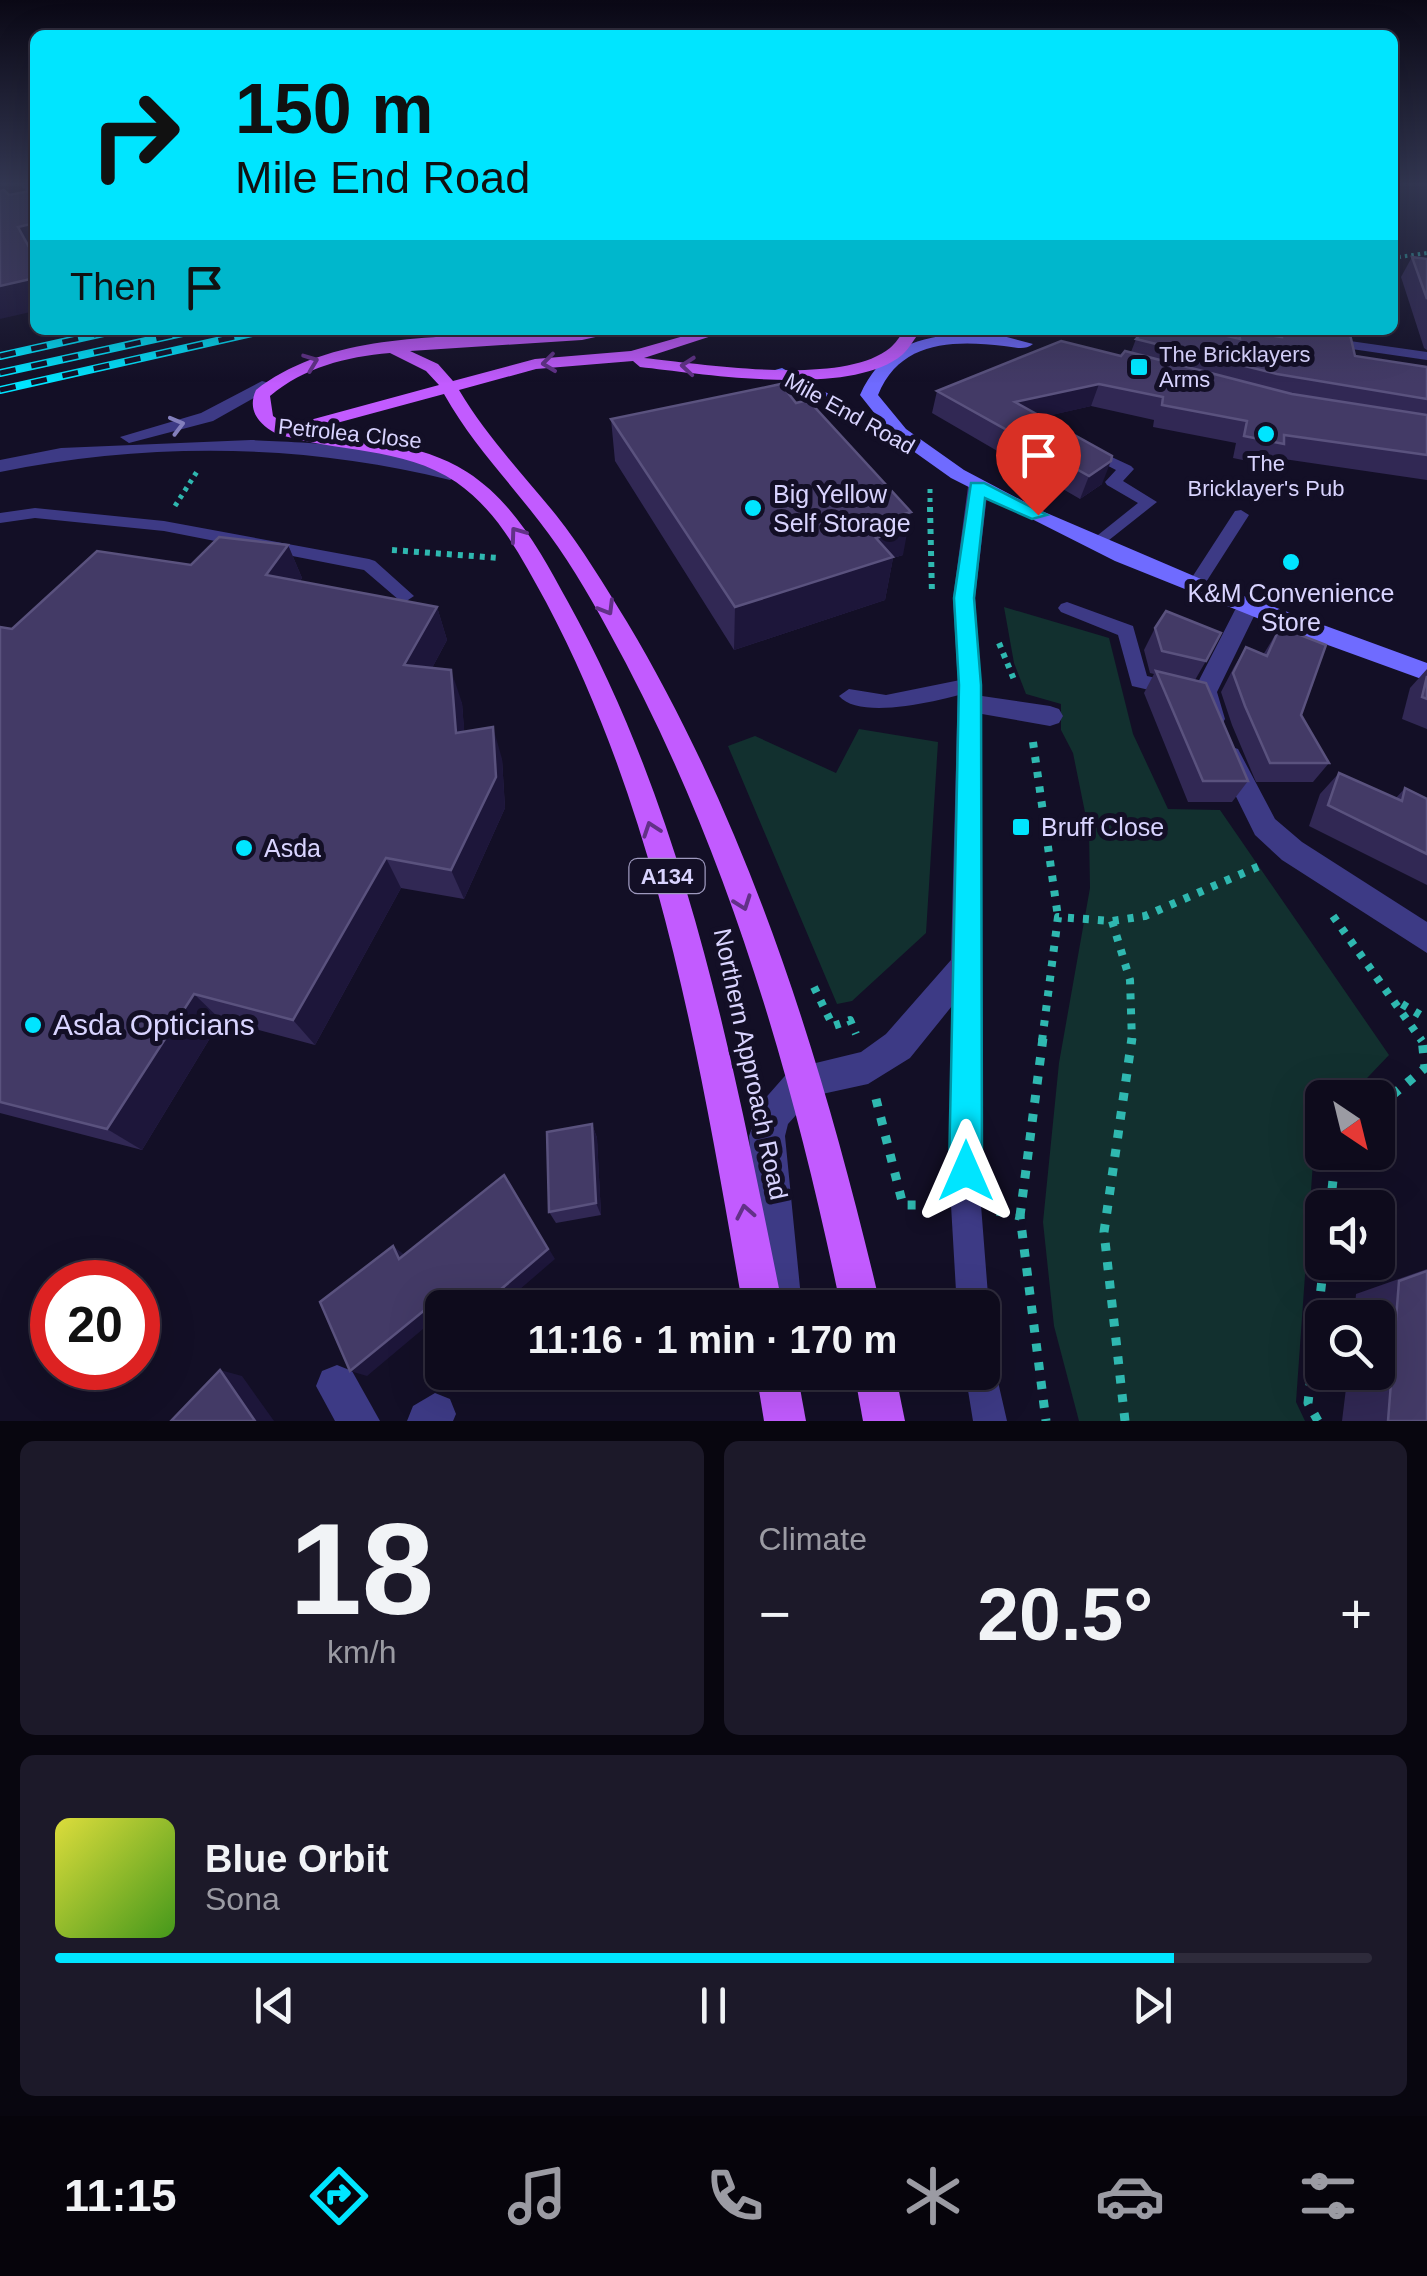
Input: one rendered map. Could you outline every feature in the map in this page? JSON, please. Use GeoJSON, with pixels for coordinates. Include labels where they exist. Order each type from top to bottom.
{"type":"FeatureCollection","features":[{"type":"Feature","properties":{"kind":"main road","name":"A134"},"geometry":{"type":"LineString","coordinates":[[268,385],[309,362],[358,349],[528,342],[582,335]]}},
{"type":"Feature","properties":{"kind":"main road"},"geometry":{"type":"LineString","coordinates":[[268,385],[261,401],[265,416],[286,431],[536,364],[654,352],[694,335]]}},
{"type":"Feature","properties":{"kind":"main road"},"geometry":{"type":"LineString","coordinates":[[697,335],[727,356],[776,372]]}},
{"type":"Feature","properties":{"kind":"main road"},"geometry":{"type":"LineString","coordinates":[[600,359],[776,372],[842,372],[893,356],[910,335]]}},
{"type":"Feature","properties":{"kind":"main road","name":"A134"},"geometry":{"type":"LineString","coordinates":[[358,349],[395,352],[436,366],[465,417]]}},
{"type":"Feature","properties":{"kind":"main road"},"geometry":{"type":"LineString","coordinates":[[465,417],[465,406],[476,388],[500,374]]}},
{"type":"Feature","properties":{"kind":"main road","name":"Northern Approach Road"},"geometry":{"type":"LineString","coordinates":[[465,417],[564,540],[640,664],[709,814],[803,1081],[856,1290]]}},
{"type":"Feature","properties":{"kind":"main road","name":"Northern Approach Road"},"geometry":{"type":"LineString","coordinates":[[286,431],[410,452],[473,484],[520,535],[536,562],[622,744],[683,926],[759,1290]]}},
{"type":"Feature","properties":{"kind":"main road"},"geometry":{"type":"LineString","coordinates":[[878,1390],[884,1421]]}},
{"type":"Feature","properties":{"kind":"street"},"geometry":{"type":"LineString","coordinates":[[893,356],[951,338],[1033,347],[998,335]]}},
{"type":"Feature","properties":{"kind":"street","name":"Mile End Road"},"geometry":{"type":"LineString","coordinates":[[893,356],[872,381],[869,395],[879,415],[924,453]]}},
{"type":"Feature","properties":{"kind":"street","name":"Mile End Road"},"geometry":{"type":"LineString","coordinates":[[776,372],[978,487],[1099,543],[1246,610],[1427,672]]}},
{"type":"Feature","properties":{"kind":"street","name":"Petrolea Close"},"geometry":{"type":"LineString","coordinates":[[0,466],[207,417],[268,385]]}},
{"type":"Feature","properties":{"kind":"street","name":"Petrolea Close"},"geometry":{"type":"LineString","coordinates":[[212,450],[286,431]]}},
{"type":"Feature","properties":{"kind":"street","name":"Petrolea Close"},"geometry":{"type":"LineString","coordinates":[[48,457],[212,450],[396,458],[473,484]]}},
{"type":"Feature","properties":{"kind":"street"},"geometry":{"type":"LineString","coordinates":[[780,1290],[767,1136],[774,1114],[803,1081],[868,1067],[898,1046],[966,965],[970,694],[964,598],[978,487]]}},
{"type":"Feature","properties":{"kind":"street"},"geometry":{"type":"LineString","coordinates":[[1246,610],[1207,696],[1213,724],[1265,827],[1292,851],[1427,938]]}},
{"type":"Feature","properties":{"kind":"street"},"geometry":{"type":"LineString","coordinates":[[970,694],[1038,714]]}},
{"type":"Feature","properties":{"kind":"street"},"geometry":{"type":"LineString","coordinates":[[338,1386],[359,1421]]}},
{"type":"Feature","properties":{"kind":"lane"},"geometry":{"type":"LineString","coordinates":[[1336,344],[1427,356]]}},
{"type":"Feature","properties":{"kind":"lane"},"geometry":{"type":"LineString","coordinates":[[1074,443],[1126,470],[1113,482],[1149,502],[1099,543]]}},
{"type":"Feature","properties":{"kind":"lane"},"geometry":{"type":"LineString","coordinates":[[0,518],[35,513],[164,526],[369,565],[404,596]]}},
{"type":"Feature","properties":{"kind":"lane"},"geometry":{"type":"LineString","coordinates":[[1195,586],[1241,515]]}},
{"type":"Feature","properties":{"kind":"lane"},"geometry":{"type":"LineString","coordinates":[[1068,608],[1126,631],[1139,681],[1207,696]]}},
{"type":"Feature","properties":{"kind":"lane"},"geometry":{"type":"LineString","coordinates":[[848,696],[886,702],[970,694]]}},
{"type":"Feature","properties":{"kind":"lane"},"geometry":{"type":"LineString","coordinates":[[966,965],[966,1205],[972,1290]]}},
{"type":"Feature","properties":{"kind":"lane"},"geometry":{"type":"LineString","coordinates":[[984,1390],[990,1421]]}},
{"type":"Feature","properties":{"kind":"path"},"geometry":{"type":"LineString","coordinates":[[1398,257],[1427,253]]}},
{"type":"Feature","properties":{"kind":"path"},"geometry":{"type":"LineString","coordinates":[[172,510],[212,450]]}},
{"type":"Feature","properties":{"kind":"path"},"geometry":{"type":"LineString","coordinates":[[495,541],[506,554]]}},
{"type":"Feature","properties":{"kind":"path"},"geometry":{"type":"LineString","coordinates":[[967,638],[996,638],[1038,714],[1058,916],[1020,1216],[1046,1421]]}},
{"type":"Feature","properties":{"kind":"path"},"geometry":{"type":"LineString","coordinates":[[1058,916],[1112,921],[1145,916],[1292,851],[1342,931],[1422,1038],[1426,1067],[1395,1093]]}},
{"type":"Feature","properties":{"kind":"path"},"geometry":{"type":"LineString","coordinates":[[1112,921],[1130,980],[1134,1033],[1104,1232],[1126,1421]]}},
{"type":"Feature","properties":{"kind":"path"},"geometry":{"type":"LineString","coordinates":[[768,973],[803,964],[833,1026],[850,1020],[868,1067],[903,1205],[966,1205],[1020,1216]]}},
{"type":"Feature","properties":{"kind":"path"},"geometry":{"type":"LineString","coordinates":[[1397,1000],[1427,1018]]}},
{"type":"Feature","properties":{"kind":"path"},"geometry":{"type":"LineString","coordinates":[[1318,1421],[1308,1403],[1322,1280]]}},
{"type":"Feature","properties":{"kind":"green space"},"geometry":{"type":"Polygon","coordinates":[[[1004,607],[1109,638],[1133,734],[1168,809],[1220,810],[1389,1055],[1365,1080],[1305,1080],[1305,1170],[1312,1170],[1311,1190],[1305,1190],[1305,1275],[1296,1402],[1305,1421],[1079,1421],[1054,1326],[1043,1222],[1059,1063],[1090,888],[1089,832],[1073,753],[1061,730],[1061,704],[1026,694],[1014,663],[1004,607]]]}},
{"type":"Feature","properties":{"kind":"green space"},"geometry":{"type":"Polygon","coordinates":[[[859,729],[938,742],[926,933],[852,1001],[837,1004],[728,746],[755,736],[836,773],[859,729]]]}},
{"type":"Feature","properties":{"kind":"building"},"geometry":{"type":"Polygon","coordinates":[[[0,251],[30,251],[30,279],[0,286],[0,251]]]}},
{"type":"Feature","properties":{"kind":"building"},"geometry":{"type":"Polygon","coordinates":[[[1412,257],[1427,259],[1427,299],[1412,257]]]}},
{"type":"Feature","properties":{"kind":"building"},"geometry":{"type":"Polygon","coordinates":[[[1140,335],[1223,335],[1240,339],[1240,335],[1350,335],[1355,356],[1427,367],[1427,399],[1277,374],[1136,339],[1140,335]]]}},
{"type":"Feature","properties":{"kind":"building"},"geometry":{"type":"Polygon","coordinates":[[[1061,341],[1121,356],[1125,351],[1292,394],[1427,415],[1427,455],[1284,435],[1284,444],[1244,436],[1247,421],[1162,405],[1163,397],[1099,384],[1015,402],[1112,456],[1111,461],[1089,476],[937,391],[1061,341]]]}},
{"type":"Feature","properties":{"kind":"building","name":"Big Yellow Self Storage"},"geometry":{"type":"Polygon","coordinates":[[[781,384],[796,403],[808,400],[911,512],[883,520],[895,532],[876,538],[893,557],[735,607],[611,419],[781,384]]]}},
{"type":"Feature","properties":{"kind":"building","name":"Asda"},"geometry":{"type":"Polygon","coordinates":[[[219,537],[288,545],[266,575],[437,607],[404,665],[451,670],[456,733],[493,727],[496,777],[451,870],[386,858],[293,1020],[194,994],[107,1129],[0,1102],[0,627],[12,629],[97,551],[191,565],[219,537]]]}},
{"type":"Feature","properties":{"kind":"building"},"geometry":{"type":"Polygon","coordinates":[[[1166,611],[1221,633],[1206,661],[1162,651],[1155,628],[1166,611]]]}},
{"type":"Feature","properties":{"kind":"building"},"geometry":{"type":"Polygon","coordinates":[[[1280,627],[1326,645],[1301,715],[1329,763],[1270,763],[1233,673],[1246,647],[1267,656],[1280,627]]]}},
{"type":"Feature","properties":{"kind":"building"},"geometry":{"type":"Polygon","coordinates":[[[1156,671],[1206,683],[1248,781],[1203,781],[1156,671]]]}},
{"type":"Feature","properties":{"kind":"building"},"geometry":{"type":"Polygon","coordinates":[[[1339,773],[1402,801],[1405,788],[1427,799],[1427,854],[1328,805],[1339,773]]]}},
{"type":"Feature","properties":{"kind":"building"},"geometry":{"type":"Polygon","coordinates":[[[592,1124],[596,1203],[549,1212],[547,1132],[592,1124]]]}},
{"type":"Feature","properties":{"kind":"building"},"geometry":{"type":"Polygon","coordinates":[[[504,1175],[548,1249],[500,1290],[425,1290],[425,1310],[350,1371],[320,1302],[393,1246],[399,1259],[504,1175]]]}},
{"type":"Feature","properties":{"kind":"building"},"geometry":{"type":"Polygon","coordinates":[[[1427,1271],[1427,1421],[1388,1421],[1390,1390],[1395,1390],[1399,1281],[1427,1271]]]}},
{"type":"Feature","properties":{"kind":"building"},"geometry":{"type":"Polygon","coordinates":[[[220,1370],[255,1421],[171,1421],[220,1370]]]}},
{"type":"Feature","properties":{"kind":"railway"},"geometry":{"type":"LineString","coordinates":[[0,356],[94,335]]}},
{"type":"Feature","properties":{"kind":"railway"},"geometry":{"type":"LineString","coordinates":[[0,373],[173,335]]}},
{"type":"Feature","properties":{"kind":"railway"},"geometry":{"type":"LineString","coordinates":[[0,390],[243,335]]}},
{"type":"Feature","properties":{"kind":"place","name":"The Bricklayers Arms"},"geometry":{"type":"Point","coordinates":[1139,367]}},
{"type":"Feature","properties":{"kind":"place","name":"The Bricklayer's Pub"},"geometry":{"type":"Point","coordinates":[1266,434]}},
{"type":"Feature","properties":{"kind":"place","name":"Big Yellow Self Storage"},"geometry":{"type":"Point","coordinates":[753,508]}},
{"type":"Feature","properties":{"kind":"place","name":"K&M Convenience Store"},"geometry":{"type":"Point","coordinates":[1291,562]}},
{"type":"Feature","properties":{"kind":"place","name":"Bruff Close"},"geometry":{"type":"Point","coordinates":[1021,827]}},
{"type":"Feature","properties":{"kind":"place","name":"Asda"},"geometry":{"type":"Point","coordinates":[244,848]}},
{"type":"Feature","properties":{"kind":"place","name":"Asda Opticians"},"geometry":{"type":"Point","coordinates":[33,1025]}},
{"type":"Feature","properties":{"kind":"route"},"geometry":{"type":"LineString","coordinates":[[966,1171],[970,685],[964,598],[978,487],[1038,515]]}}]}
